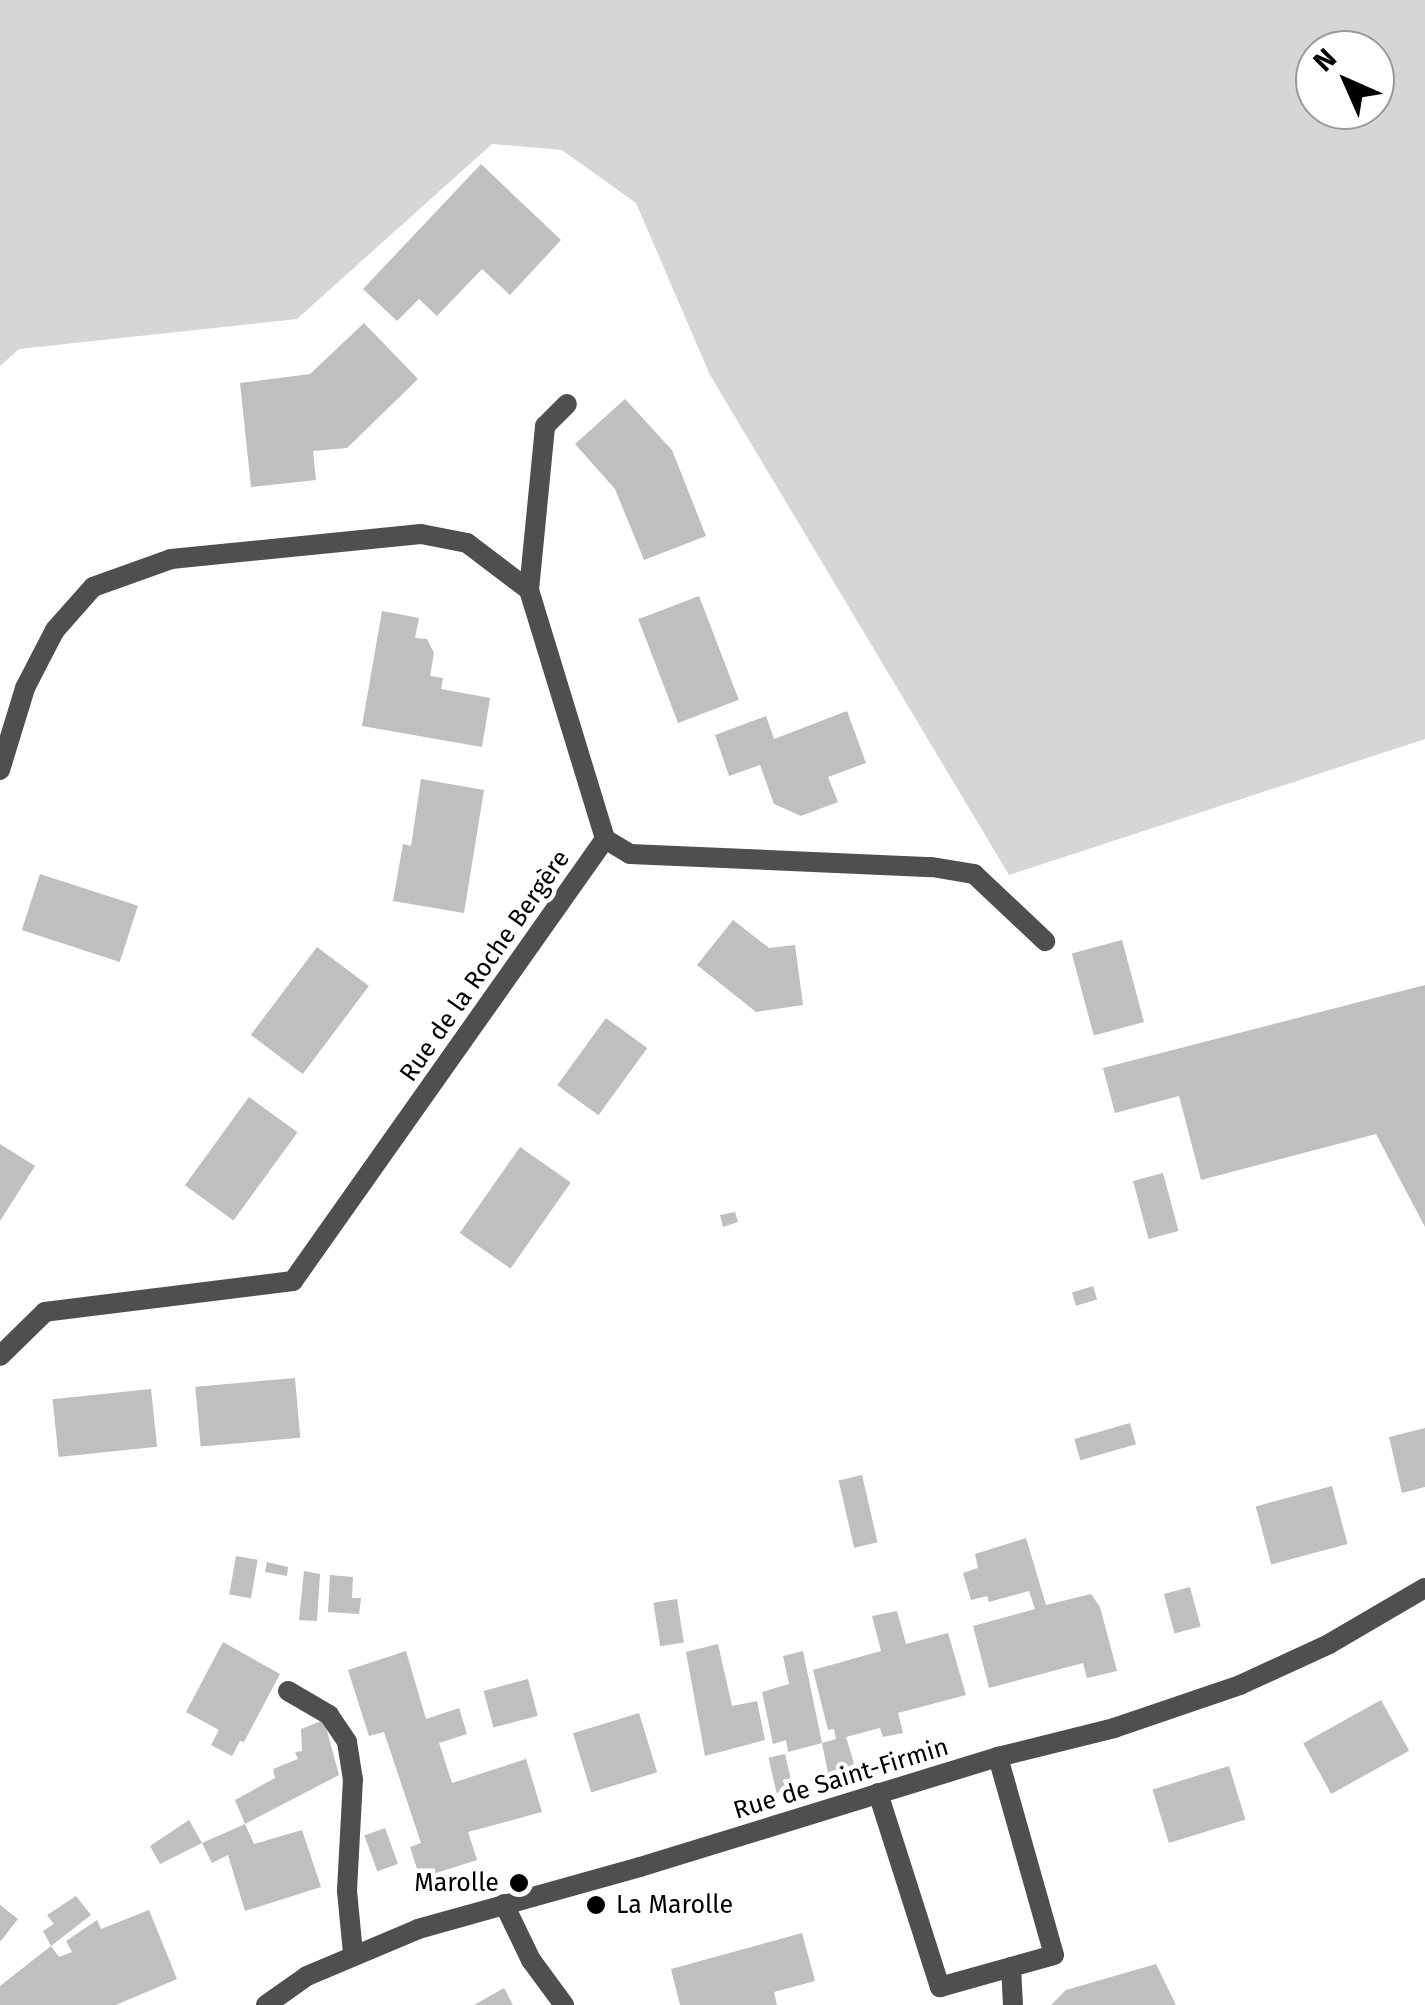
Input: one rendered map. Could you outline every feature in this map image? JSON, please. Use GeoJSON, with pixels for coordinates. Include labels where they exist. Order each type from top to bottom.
{"type":"FeatureCollection","features":[{"type":"Feature","properties":{"kind":"street"},"geometry":{"type":"LineString","coordinates":[[529,590],[544,426],[567,404]]}},
{"type":"Feature","properties":{"kind":"street"},"geometry":{"type":"LineString","coordinates":[[0,770],[25,688],[55,630],[93,588],[172,559],[421,534],[467,543],[529,590]]}},
{"type":"Feature","properties":{"kind":"street","name":"Rue de la Roche Bergère"},"geometry":{"type":"LineString","coordinates":[[0,1356],[45,1312],[293,1281],[605,839],[529,590]]}},
{"type":"Feature","properties":{"kind":"street"},"geometry":{"type":"LineString","coordinates":[[605,839],[630,854],[932,867],[974,874],[1045,941]]}},
{"type":"Feature","properties":{"kind":"street","name":"Rue de Saint-Firmin"},"geometry":{"type":"LineString","coordinates":[[266,2005],[307,1976],[353,1953],[998,1757],[1114,1728],[1240,1685],[1330,1644],[1425,1588]]}},
{"type":"Feature","properties":{"kind":"street"},"geometry":{"type":"LineString","coordinates":[[288,1691],[329,1714],[347,1742],[353,1779],[347,1891],[353,1953]]}},
{"type":"Feature","properties":{"kind":"street"},"geometry":{"type":"LineString","coordinates":[[878,1793],[940,1986],[1054,1955],[998,1757]]}},
{"type":"Feature","properties":{"kind":"street"},"geometry":{"type":"LineString","coordinates":[[504,1904],[531,1960],[564,2005]]}},
{"type":"Feature","properties":{"kind":"street"},"geometry":{"type":"LineString","coordinates":[[1010,1967],[1012,2005]]}},
{"type":"Feature","properties":{"kind":"shaded area"},"geometry":{"type":"Polygon","coordinates":[[[0,0],[1425,0],[1425,739],[1009,875],[710,375],[636,203],[562,150],[492,144],[297,319],[19,349],[0,366],[0,0]]]}},
{"type":"Feature","properties":{"kind":"building"},"geometry":{"type":"Polygon","coordinates":[[[481,164],[561,240],[510,295],[482,269],[437,316],[419,299],[397,321],[363,289],[481,164]]]}},
{"type":"Feature","properties":{"kind":"building"},"geometry":{"type":"Polygon","coordinates":[[[364,323],[418,379],[347,448],[313,451],[316,480],[251,487],[240,383],[310,374],[364,323]]]}},
{"type":"Feature","properties":{"kind":"building"},"geometry":{"type":"Polygon","coordinates":[[[625,399],[672,450],[706,536],[644,560],[615,489],[575,444],[625,399]]]}},
{"type":"Feature","properties":{"kind":"building"},"geometry":{"type":"Polygon","coordinates":[[[699,596],[739,700],[678,723],[638,619],[699,596]]]}},
{"type":"Feature","properties":{"kind":"building"},"geometry":{"type":"Polygon","coordinates":[[[382,611],[419,618],[415,638],[427,639],[434,653],[430,676],[443,678],[441,689],[490,698],[482,747],[362,726],[382,611]]]}},
{"type":"Feature","properties":{"kind":"building"},"geometry":{"type":"Polygon","coordinates":[[[847,711],[866,763],[828,777],[838,802],[801,816],[774,804],[760,765],[729,776],[715,735],[766,716],[774,739],[847,711]]]}},
{"type":"Feature","properties":{"kind":"building"},"geometry":{"type":"Polygon","coordinates":[[[421,779],[484,790],[464,913],[393,901],[403,844],[411,846],[421,779]]]}},
{"type":"Feature","properties":{"kind":"building"},"geometry":{"type":"Polygon","coordinates":[[[40,874],[138,906],[120,962],[22,930],[40,874]]]}},
{"type":"Feature","properties":{"kind":"building"},"geometry":{"type":"Polygon","coordinates":[[[733,920],[769,948],[795,945],[803,1005],[756,1012],[697,965],[733,920]]]}},
{"type":"Feature","properties":{"kind":"building"},"geometry":{"type":"Polygon","coordinates":[[[1122,940],[1144,1022],[1094,1036],[1072,953],[1122,940]]]}},
{"type":"Feature","properties":{"kind":"building"},"geometry":{"type":"Polygon","coordinates":[[[317,947],[369,986],[303,1074],[251,1035],[317,947]]]}},
{"type":"Feature","properties":{"kind":"building"},"geometry":{"type":"Polygon","coordinates":[[[1425,985],[1425,1227],[1376,1134],[1201,1180],[1179,1096],[1115,1113],[1103,1068],[1425,985]]]}},
{"type":"Feature","properties":{"kind":"building"},"geometry":{"type":"Polygon","coordinates":[[[606,1018],[647,1048],[598,1115],[557,1085],[606,1018]]]}},
{"type":"Feature","properties":{"kind":"building"},"geometry":{"type":"Polygon","coordinates":[[[249,1097],[298,1132],[233,1220],[185,1185],[249,1097]]]}},
{"type":"Feature","properties":{"kind":"building"},"geometry":{"type":"Polygon","coordinates":[[[0,1144],[35,1166],[0,1221],[0,1144]]]}},
{"type":"Feature","properties":{"kind":"building"},"geometry":{"type":"Polygon","coordinates":[[[520,1147],[571,1183],[511,1269],[460,1233],[520,1147]]]}},
{"type":"Feature","properties":{"kind":"building"},"geometry":{"type":"Polygon","coordinates":[[[1163,1173],[1179,1231],[1149,1239],[1133,1181],[1163,1173]]]}},
{"type":"Feature","properties":{"kind":"building"},"geometry":{"type":"Polygon","coordinates":[[[735,1212],[738,1222],[723,1227],[720,1215],[735,1212]]]}},
{"type":"Feature","properties":{"kind":"building"},"geometry":{"type":"Polygon","coordinates":[[[1093,1286],[1097,1299],[1076,1306],[1072,1292],[1093,1286]]]}},
{"type":"Feature","properties":{"kind":"building"},"geometry":{"type":"Polygon","coordinates":[[[295,1378],[300,1438],[201,1446],[195,1387],[295,1378]]]}},
{"type":"Feature","properties":{"kind":"building"},"geometry":{"type":"Polygon","coordinates":[[[151,1389],[157,1447],[59,1457],[53,1399],[151,1389]]]}},
{"type":"Feature","properties":{"kind":"building"},"geometry":{"type":"Polygon","coordinates":[[[1130,1423],[1136,1444],[1080,1460],[1074,1439],[1130,1423]]]}},
{"type":"Feature","properties":{"kind":"building"},"geometry":{"type":"Polygon","coordinates":[[[1425,1428],[1425,1487],[1402,1493],[1389,1437],[1425,1428]]]}},
{"type":"Feature","properties":{"kind":"building"},"geometry":{"type":"Polygon","coordinates":[[[862,1475],[878,1542],[854,1548],[839,1480],[862,1475]]]}},
{"type":"Feature","properties":{"kind":"building"},"geometry":{"type":"Polygon","coordinates":[[[1332,1486],[1348,1544],[1271,1564],[1256,1506],[1332,1486]]]}},
{"type":"Feature","properties":{"kind":"building"},"geometry":{"type":"Polygon","coordinates":[[[1026,1538],[1046,1605],[1091,1594],[1100,1607],[1117,1671],[1087,1678],[1083,1663],[989,1688],[973,1626],[1035,1609],[1029,1591],[989,1602],[987,1596],[971,1600],[963,1573],[978,1568],[975,1554],[1026,1538]]]}},
{"type":"Feature","properties":{"kind":"building"},"geometry":{"type":"Polygon","coordinates":[[[236,1556],[258,1560],[251,1598],[229,1594],[236,1556]]]}},
{"type":"Feature","properties":{"kind":"building"},"geometry":{"type":"Polygon","coordinates":[[[267,1562],[288,1567],[287,1576],[265,1572],[267,1562]]]}},
{"type":"Feature","properties":{"kind":"building"},"geometry":{"type":"Polygon","coordinates":[[[304,1571],[320,1574],[317,1621],[299,1620],[304,1571]]]}},
{"type":"Feature","properties":{"kind":"building"},"geometry":{"type":"Polygon","coordinates":[[[330,1575],[353,1577],[352,1598],[361,1598],[359,1614],[328,1612],[330,1575]]]}},
{"type":"Feature","properties":{"kind":"building"},"geometry":{"type":"Polygon","coordinates":[[[1190,1587],[1201,1627],[1175,1634],[1164,1594],[1190,1587]]]}},
{"type":"Feature","properties":{"kind":"building"},"geometry":{"type":"Polygon","coordinates":[[[677,1599],[684,1642],[660,1646],[653,1603],[677,1599]]]}},
{"type":"Feature","properties":{"kind":"building"},"geometry":{"type":"Polygon","coordinates":[[[897,1611],[906,1644],[948,1633],[966,1695],[898,1713],[903,1733],[883,1737],[880,1728],[846,1737],[856,1770],[829,1778],[822,1743],[836,1739],[834,1729],[828,1730],[813,1670],[881,1651],[872,1616],[897,1611]]]}},
{"type":"Feature","properties":{"kind":"building"},"geometry":{"type":"Polygon","coordinates":[[[223,1642],[280,1674],[244,1742],[240,1741],[232,1756],[211,1745],[219,1730],[186,1712],[223,1642]]]}},
{"type":"Feature","properties":{"kind":"building"},"geometry":{"type":"Polygon","coordinates":[[[718,1644],[732,1706],[757,1701],[765,1740],[705,1756],[686,1652],[718,1644]]]}},
{"type":"Feature","properties":{"kind":"building"},"geometry":{"type":"Polygon","coordinates":[[[406,1651],[426,1719],[459,1708],[467,1734],[439,1743],[452,1783],[526,1759],[542,1812],[468,1832],[477,1860],[420,1878],[410,1847],[421,1843],[384,1732],[369,1736],[348,1670],[406,1651]]]}},
{"type":"Feature","properties":{"kind":"building"},"geometry":{"type":"Polygon","coordinates":[[[803,1651],[822,1743],[788,1752],[786,1740],[773,1744],[762,1692],[789,1684],[783,1656],[803,1651]]]}},
{"type":"Feature","properties":{"kind":"building"},"geometry":{"type":"Polygon","coordinates":[[[528,1679],[538,1716],[493,1728],[484,1691],[528,1679]]]}},
{"type":"Feature","properties":{"kind":"building"},"geometry":{"type":"Polygon","coordinates":[[[1381,1700],[1409,1751],[1331,1794],[1303,1743],[1381,1700]]]}},
{"type":"Feature","properties":{"kind":"building"},"geometry":{"type":"Polygon","coordinates":[[[639,1713],[657,1772],[591,1792],[573,1733],[639,1713]]]}},
{"type":"Feature","properties":{"kind":"building"},"geometry":{"type":"Polygon","coordinates":[[[324,1720],[339,1775],[245,1824],[235,1800],[275,1778],[273,1769],[298,1759],[295,1752],[302,1751],[301,1729],[324,1720]]]}},
{"type":"Feature","properties":{"kind":"building"},"geometry":{"type":"Polygon","coordinates":[[[785,1754],[793,1789],[777,1793],[768,1758],[785,1754]]]}},
{"type":"Feature","properties":{"kind":"building"},"geometry":{"type":"Polygon","coordinates":[[[1229,1766],[1245,1820],[1169,1843],[1152,1789],[1229,1766]]]}},
{"type":"Feature","properties":{"kind":"building"},"geometry":{"type":"Polygon","coordinates":[[[189,1820],[202,1843],[160,1864],[150,1846],[189,1820]]]}},
{"type":"Feature","properties":{"kind":"building"},"geometry":{"type":"Polygon","coordinates":[[[245,1824],[254,1844],[302,1830],[321,1887],[245,1911],[228,1855],[212,1863],[202,1843],[245,1824]]]}},
{"type":"Feature","properties":{"kind":"building"},"geometry":{"type":"Polygon","coordinates":[[[385,1828],[398,1864],[377,1871],[364,1836],[385,1828]]]}},
{"type":"Feature","properties":{"kind":"building"},"geometry":{"type":"Polygon","coordinates":[[[76,1896],[91,1915],[51,1946],[43,1931],[54,1924],[47,1915],[76,1896]]]}},
{"type":"Feature","properties":{"kind":"building"},"geometry":{"type":"Polygon","coordinates":[[[0,1905],[18,1919],[0,1942],[0,1905]]]}},
{"type":"Feature","properties":{"kind":"building"},"geometry":{"type":"Polygon","coordinates":[[[149,1910],[177,1979],[116,2005],[0,2005],[0,1986],[51,1946],[59,1957],[72,1952],[66,1941],[97,1920],[101,1929],[149,1910]]]}},
{"type":"Feature","properties":{"kind":"building"},"geometry":{"type":"Polygon","coordinates":[[[802,1933],[815,1981],[774,1992],[777,2005],[680,2005],[671,1969],[802,1933]]]}},
{"type":"Feature","properties":{"kind":"building"},"geometry":{"type":"Polygon","coordinates":[[[1156,1964],[1176,2005],[1051,2005],[1066,1990],[1156,1964]]]}},
{"type":"Feature","properties":{"kind":"building"},"geometry":{"type":"Polygon","coordinates":[[[504,1988],[513,2005],[474,2005],[504,1988]]]}},
{"type":"Feature","properties":{"kind":"place","name":"Marolle"},"geometry":{"type":"Point","coordinates":[519,1883]}},
{"type":"Feature","properties":{"kind":"place","name":"La Marolle"},"geometry":{"type":"Point","coordinates":[596,1905]}}]}
